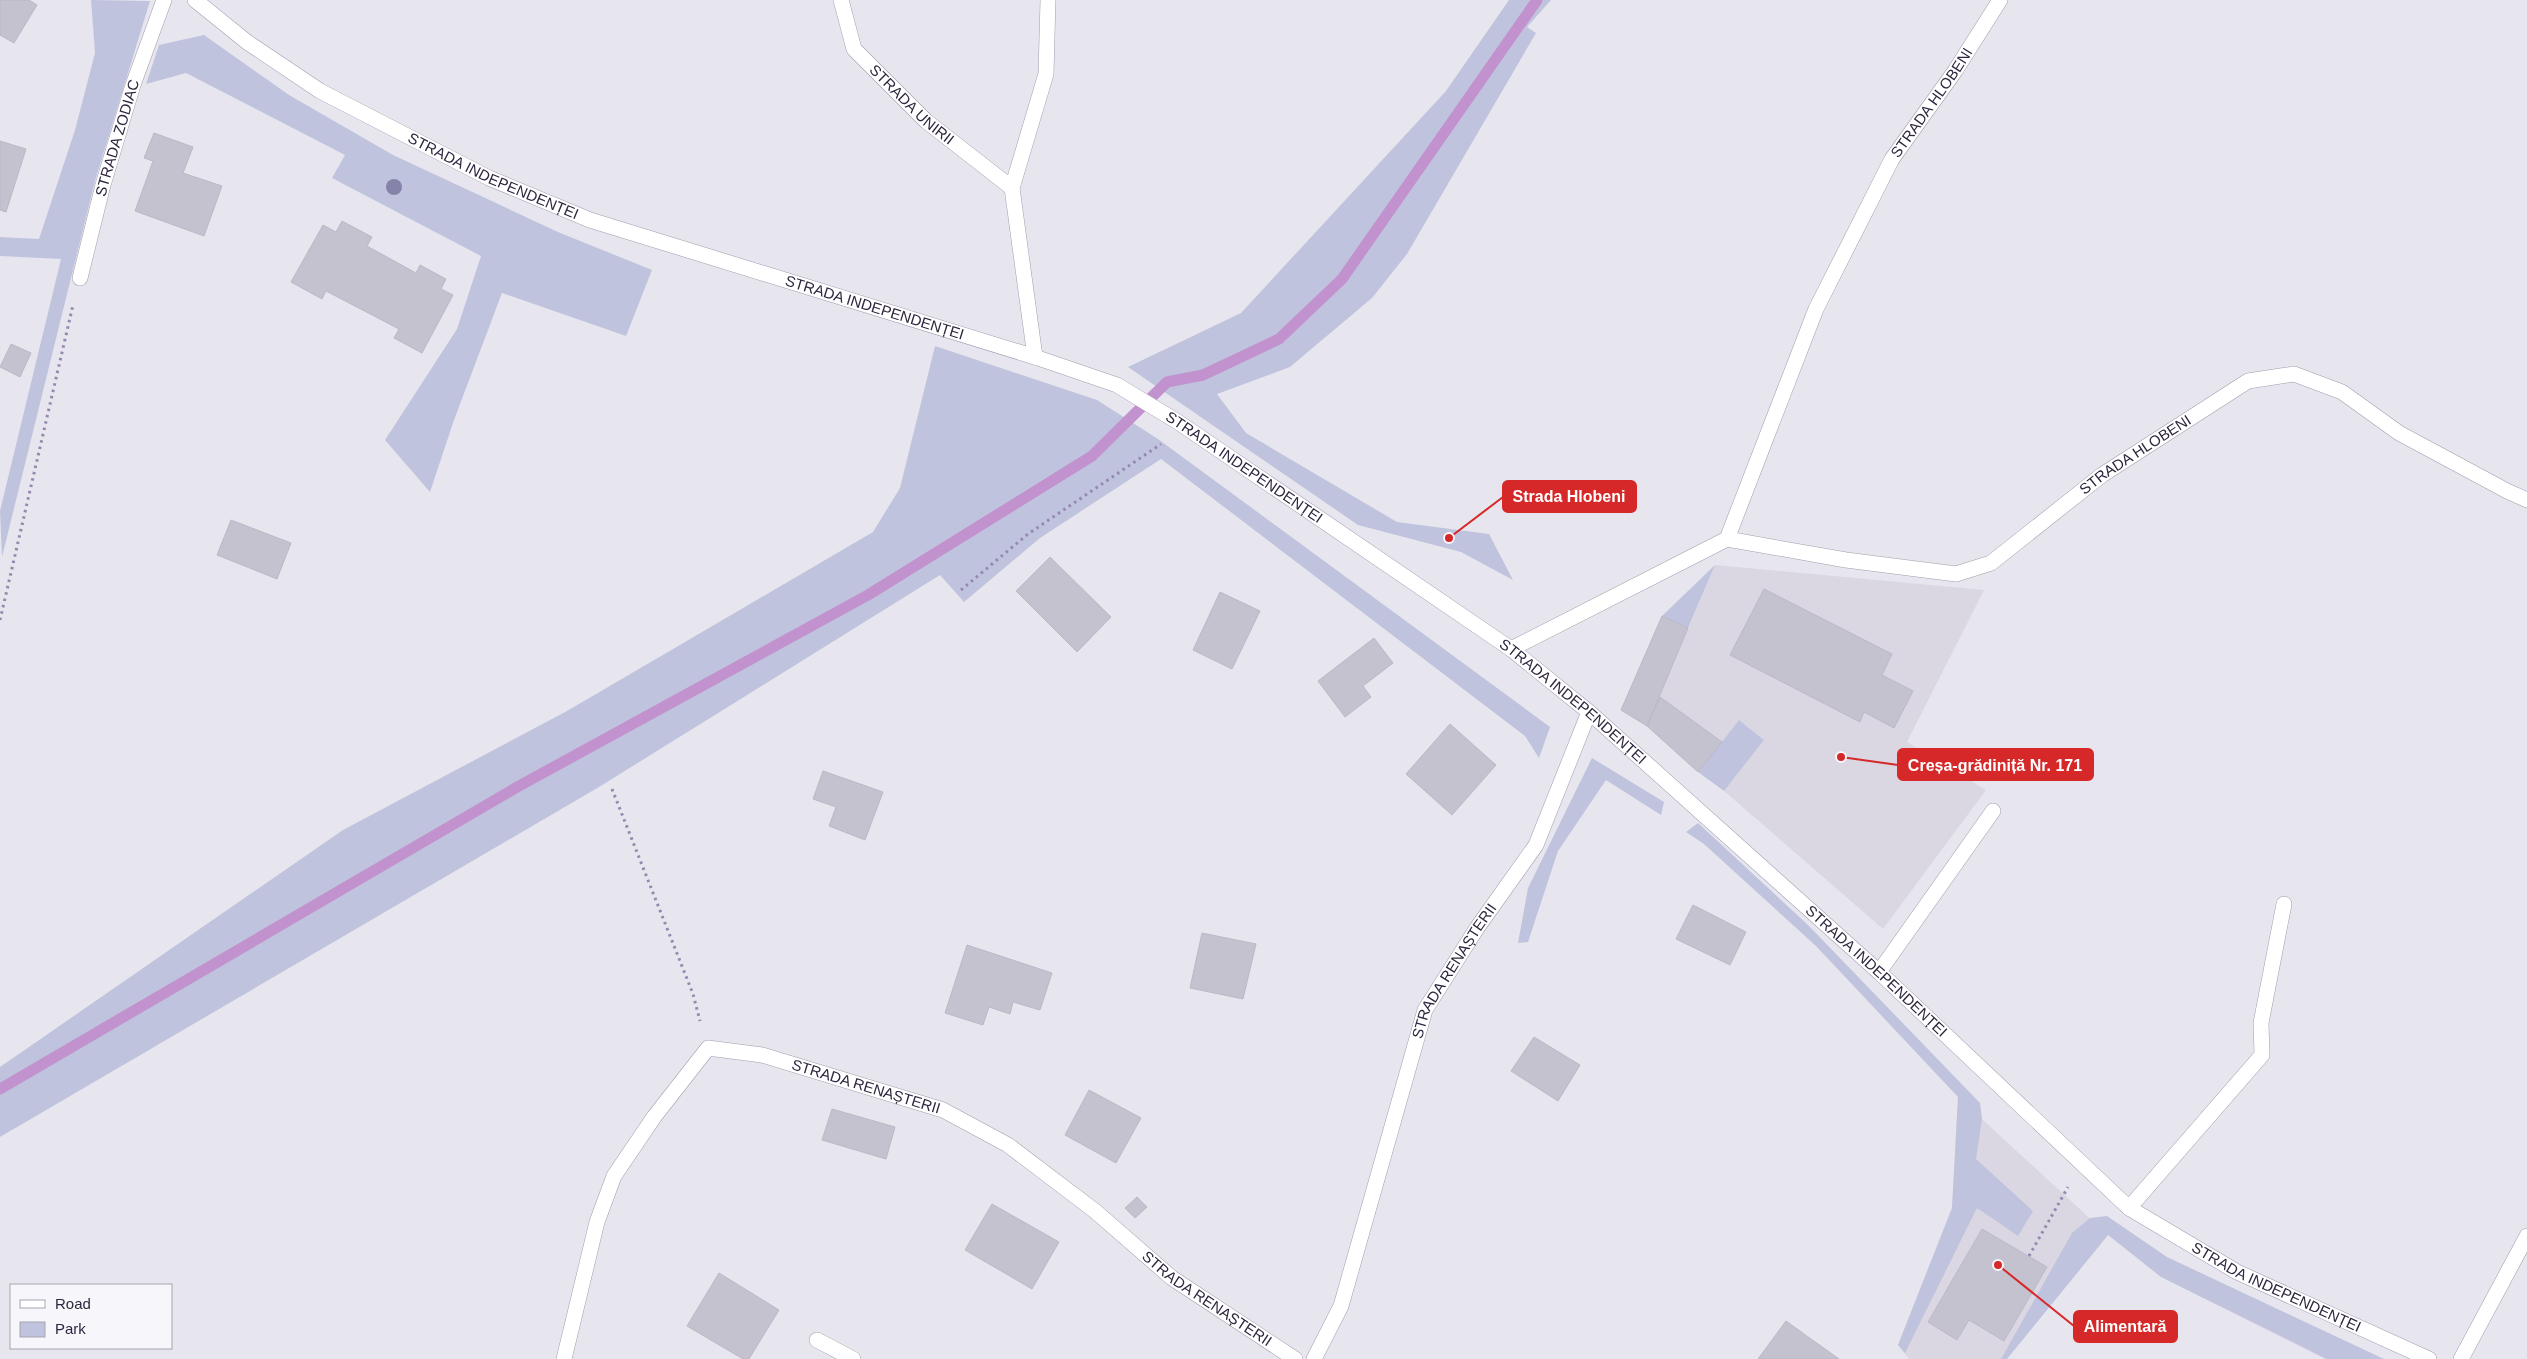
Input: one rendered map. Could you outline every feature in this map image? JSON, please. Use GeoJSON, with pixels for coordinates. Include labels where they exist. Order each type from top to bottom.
{"type":"FeatureCollection","features":[{"type":"Feature","properties":{"kind":"street","name":"STRADA ZODIAC"},"geometry":{"type":"LineString","coordinates":[[80,278],[103,186],[133,85],[164,0]]}},
{"type":"Feature","properties":{"kind":"street","name":"STRADA INDEPENDENȚEI"},"geometry":{"type":"LineString","coordinates":[[195,0],[247,42],[320,91],[489,178],[590,220],[1035,357],[1117,386],[1182,425],[1511,649],[1589,712],[1879,972],[2129,1208],[2237,1272],[2429,1359]]}},
{"type":"Feature","properties":{"kind":"street","name":"STRADA UNIRII"},"geometry":{"type":"LineString","coordinates":[[841,0],[854,49],[926,121],[1012,188]]}},
{"type":"Feature","properties":{"kind":"street"},"geometry":{"type":"LineString","coordinates":[[1035,357],[1012,188],[1046,74],[1048,0]]}},
{"type":"Feature","properties":{"kind":"street","name":"STRADA HLOBENI"},"geometry":{"type":"LineString","coordinates":[[2000,0],[1954,71],[1892,159],[1816,309],[1728,539],[1846,560],[1956,574],[1991,563],[2102,475],[2248,381],[2294,374],[2342,392],[2400,433],[2527,500]]}},
{"type":"Feature","properties":{"kind":"street"},"geometry":{"type":"LineString","coordinates":[[1511,649],[1728,539]]}},
{"type":"Feature","properties":{"kind":"street","name":"STRADA RENAȘTERII"},"geometry":{"type":"LineString","coordinates":[[1314,1359],[1341,1306],[1425,1010],[1477,928],[1536,845],[1589,712]]}},
{"type":"Feature","properties":{"kind":"street"},"geometry":{"type":"LineString","coordinates":[[1879,972],[1993,811]]}},
{"type":"Feature","properties":{"kind":"street"},"geometry":{"type":"LineString","coordinates":[[2129,1208],[2262,1055],[2261,1023],[2284,904]]}},
{"type":"Feature","properties":{"kind":"street"},"geometry":{"type":"LineString","coordinates":[[564,1359],[597,1222],[614,1176],[654,1117],[708,1048]]}},
{"type":"Feature","properties":{"kind":"street","name":"STRADA RENAȘTERII"},"geometry":{"type":"LineString","coordinates":[[708,1048],[762,1055],[943,1110],[1008,1145],[1095,1211],[1172,1278],[1294,1359]]}},
{"type":"Feature","properties":{"kind":"street"},"geometry":{"type":"LineString","coordinates":[[2461,1359],[2527,1236]]}},
{"type":"Feature","properties":{"kind":"street"},"geometry":{"type":"LineString","coordinates":[[817,1340],[852,1359]]}},
{"type":"Feature","properties":{"kind":"path"},"geometry":{"type":"LineString","coordinates":[[0,620],[80,278]]}},
{"type":"Feature","properties":{"kind":"path"},"geometry":{"type":"LineString","coordinates":[[961,590],[1028,534],[1182,425]]}},
{"type":"Feature","properties":{"kind":"path"},"geometry":{"type":"LineString","coordinates":[[612,789],[693,994],[708,1048]]}},
{"type":"Feature","properties":{"kind":"path"},"geometry":{"type":"LineString","coordinates":[[2029,1256],[2082,1163]]}},
{"type":"Feature","properties":{"kind":"shaded area"},"geometry":{"type":"Polygon","coordinates":[[[1715,565],[1984,590],[1907,742],[1986,790],[1883,929],[1724,791],[1764,740],[1739,720],[1698,772],[1647,726],[1715,565]]]}},
{"type":"Feature","properties":{"kind":"shaded area"},"geometry":{"type":"Polygon","coordinates":[[[1958,1097],[2108,1235],[2007,1359],[1909,1359],[1898,1345],[1952,1208],[1958,1097]]]}},
{"type":"Feature","properties":{"kind":"green space"},"geometry":{"type":"Polygon","coordinates":[[[91,0],[150,1],[95,181],[2,557],[0,511],[61,259],[0,256],[0,237],[39,239],[75,130],[95,53],[91,0]]]}},
{"type":"Feature","properties":{"kind":"green space"},"geometry":{"type":"Polygon","coordinates":[[[1509,0],[1551,0],[1527,27],[1536,33],[1407,254],[1372,298],[1290,367],[1217,394],[1246,433],[1397,522],[1489,534],[1513,580],[1461,552],[1358,525],[1128,367],[1241,313],[1446,91],[1509,0]]]}},
{"type":"Feature","properties":{"kind":"green space"},"geometry":{"type":"Polygon","coordinates":[[[204,35],[289,95],[393,155],[558,232],[652,270],[626,336],[502,293],[454,420],[430,492],[385,440],[457,329],[481,256],[332,178],[345,155],[186,73],[146,84],[159,45],[204,35]]]}},
{"type":"Feature","properties":{"kind":"green space"},"geometry":{"type":"Polygon","coordinates":[[[935,346],[1097,400],[1158,439],[1550,727],[1539,758],[1525,736],[1161,459],[1040,538],[964,602],[940,575],[599,787],[0,1137],[0,1067],[343,830],[567,711],[873,532],[900,488],[935,346]]]}},
{"type":"Feature","properties":{"kind":"green space"},"geometry":{"type":"Polygon","coordinates":[[[1715,565],[1688,628],[1662,616],[1715,565]]]}},
{"type":"Feature","properties":{"kind":"green space"},"geometry":{"type":"Polygon","coordinates":[[[1739,720],[1764,740],[1724,791],[1698,772],[1739,720]]]}},
{"type":"Feature","properties":{"kind":"green space"},"geometry":{"type":"Polygon","coordinates":[[[1592,758],[1664,802],[1661,815],[1606,780],[1558,851],[1528,942],[1518,943],[1528,888],[1592,758]]]}},
{"type":"Feature","properties":{"kind":"green space"},"geometry":{"type":"Polygon","coordinates":[[[1698,823],[1808,925],[1980,1103],[1982,1119],[1976,1159],[2033,1211],[2018,1236],[1977,1208],[1905,1353],[1898,1345],[1952,1208],[1958,1097],[1816,946],[1704,844],[1686,832],[1698,823]]]}},
{"type":"Feature","properties":{"kind":"green space"},"geometry":{"type":"Polygon","coordinates":[[[2107,1216],[2167,1257],[2384,1359],[2326,1359],[2161,1277],[2108,1235],[2007,1359],[2001,1359],[2072,1233],[2090,1218],[2107,1216]]]}},
{"type":"Feature","properties":{"kind":"building"},"geometry":{"type":"Polygon","coordinates":[[[0,0],[29,0],[37,5],[14,43],[0,35],[0,0]]]}},
{"type":"Feature","properties":{"kind":"building"},"geometry":{"type":"Polygon","coordinates":[[[154,133],[193,147],[183,173],[222,186],[204,236],[135,211],[153,161],[144,158],[154,133]]]}},
{"type":"Feature","properties":{"kind":"building"},"geometry":{"type":"Polygon","coordinates":[[[0,141],[26,149],[6,212],[0,210],[0,141]]]}},
{"type":"Feature","properties":{"kind":"building"},"geometry":{"type":"Polygon","coordinates":[[[342,221],[372,237],[367,246],[416,273],[420,265],[446,279],[441,289],[453,295],[422,353],[394,338],[399,329],[326,291],[322,299],[291,282],[323,225],[336,232],[342,221]]]}},
{"type":"Feature","properties":{"kind":"building"},"geometry":{"type":"Polygon","coordinates":[[[11,344],[31,353],[20,377],[0,367],[11,344]]]}},
{"type":"Feature","properties":{"kind":"building"},"geometry":{"type":"Polygon","coordinates":[[[231,520],[291,543],[277,579],[217,555],[231,520]]]}},
{"type":"Feature","properties":{"kind":"building"},"geometry":{"type":"Polygon","coordinates":[[[1050,557],[1111,617],[1077,652],[1016,591],[1050,557]]]}},
{"type":"Feature","properties":{"kind":"building"},"geometry":{"type":"Polygon","coordinates":[[[1764,589],[1892,654],[1882,675],[1913,691],[1894,728],[1864,712],[1860,722],[1730,655],[1764,589]]]}},
{"type":"Feature","properties":{"kind":"building"},"geometry":{"type":"Polygon","coordinates":[[[1220,592],[1260,611],[1232,669],[1193,650],[1220,592]]]}},
{"type":"Feature","properties":{"kind":"building"},"geometry":{"type":"Polygon","coordinates":[[[1662,616],[1688,628],[1647,726],[1621,710],[1662,616]]]}},
{"type":"Feature","properties":{"kind":"building"},"geometry":{"type":"Polygon","coordinates":[[[1374,638],[1393,663],[1363,686],[1371,697],[1345,717],[1318,681],[1374,638]]]}},
{"type":"Feature","properties":{"kind":"building"},"geometry":{"type":"Polygon","coordinates":[[[1660,697],[1722,742],[1698,772],[1647,726],[1660,697]]]}},
{"type":"Feature","properties":{"kind":"building"},"geometry":{"type":"Polygon","coordinates":[[[1450,724],[1496,765],[1452,815],[1406,774],[1450,724]]]}},
{"type":"Feature","properties":{"kind":"building"},"geometry":{"type":"Polygon","coordinates":[[[823,771],[883,792],[865,840],[829,826],[836,807],[813,799],[823,771]]]}},
{"type":"Feature","properties":{"kind":"building"},"geometry":{"type":"Polygon","coordinates":[[[1693,905],[1746,932],[1730,965],[1676,939],[1693,905]]]}},
{"type":"Feature","properties":{"kind":"building"},"geometry":{"type":"Polygon","coordinates":[[[1202,933],[1256,944],[1243,999],[1190,988],[1202,933]]]}},
{"type":"Feature","properties":{"kind":"building"},"geometry":{"type":"Polygon","coordinates":[[[967,945],[1052,973],[1040,1010],[1013,1002],[1010,1014],[989,1007],[983,1025],[945,1013],[967,945]]]}},
{"type":"Feature","properties":{"kind":"building"},"geometry":{"type":"Polygon","coordinates":[[[1534,1037],[1580,1065],[1558,1101],[1511,1071],[1534,1037]]]}},
{"type":"Feature","properties":{"kind":"building"},"geometry":{"type":"Polygon","coordinates":[[[1089,1090],[1141,1118],[1116,1163],[1065,1135],[1089,1090]]]}},
{"type":"Feature","properties":{"kind":"building"},"geometry":{"type":"Polygon","coordinates":[[[832,1109],[895,1127],[886,1159],[822,1140],[832,1109]]]}},
{"type":"Feature","properties":{"kind":"building"},"geometry":{"type":"Polygon","coordinates":[[[1137,1197],[1147,1207],[1135,1218],[1125,1208],[1137,1197]]]}},
{"type":"Feature","properties":{"kind":"building"},"geometry":{"type":"Polygon","coordinates":[[[992,1204],[1059,1242],[1032,1289],[965,1250],[992,1204]]]}},
{"type":"Feature","properties":{"kind":"building"},"geometry":{"type":"Polygon","coordinates":[[[1982,1229],[2047,1267],[2004,1341],[1969,1320],[1957,1340],[1928,1322],[1982,1229]]]}},
{"type":"Feature","properties":{"kind":"building"},"geometry":{"type":"Polygon","coordinates":[[[719,1273],[779,1310],[749,1359],[743,1359],[687,1326],[719,1273]]]}},
{"type":"Feature","properties":{"kind":"building"},"geometry":{"type":"Polygon","coordinates":[[[1786,1321],[1839,1359],[1758,1359],[1786,1321]]]}},
{"type":"Feature","properties":{"kind":"waterway"},"geometry":{"type":"LineString","coordinates":[[0,1089],[519,786],[868,595],[1092,456],[1167,382],[1203,375],[1279,339],[1342,279],[1537,0]]}},
{"type":"Feature","properties":{"kind":"place","name":"Strada Hlobeni"},"geometry":{"type":"Point","coordinates":[1449,538]}},
{"type":"Feature","properties":{"kind":"place","name":"Creșa-grădiniță Nr. 171"},"geometry":{"type":"Point","coordinates":[1841,757]}},
{"type":"Feature","properties":{"kind":"place","name":"Alimentară"},"geometry":{"type":"Point","coordinates":[1998,1265]}}]}
